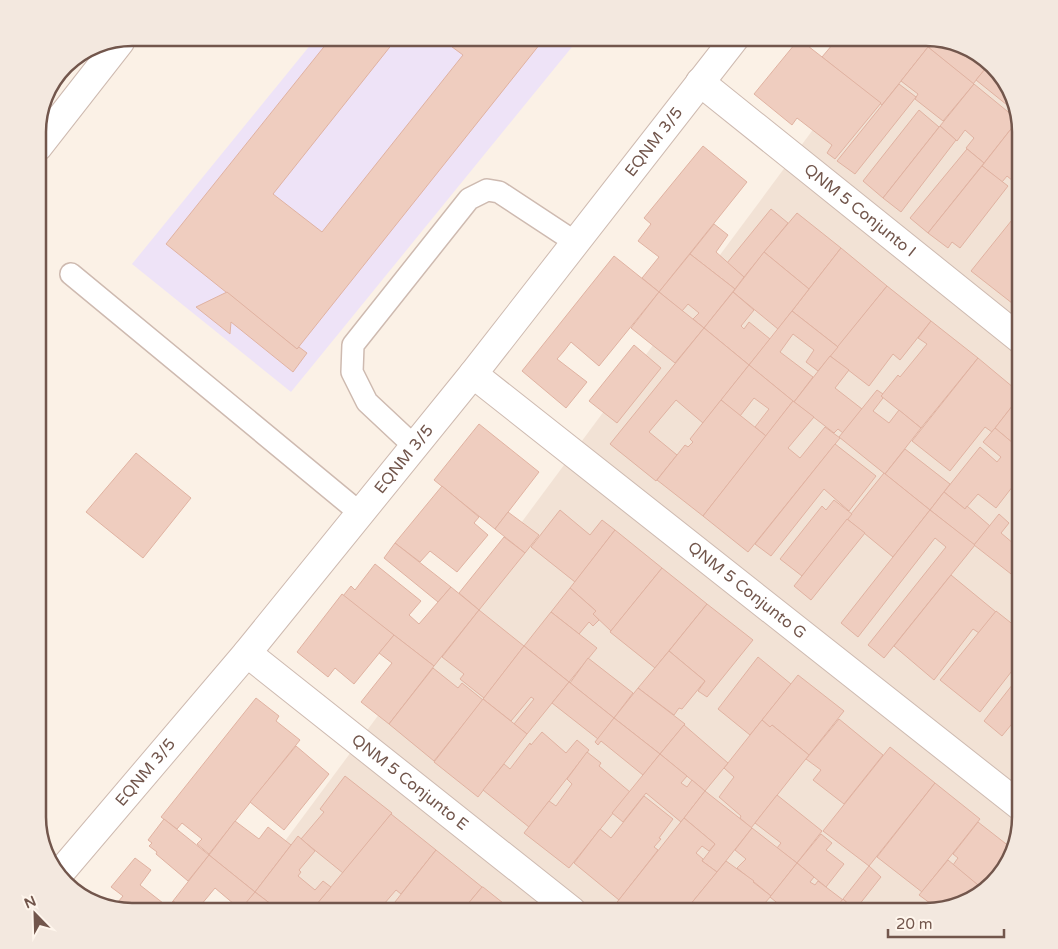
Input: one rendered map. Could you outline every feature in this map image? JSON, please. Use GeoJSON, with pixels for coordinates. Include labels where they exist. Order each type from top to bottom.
{"type":"FeatureCollection","features":[{"type":"Feature","properties":{"kind":"street","name":"EQNM 3/5"},"geometry":{"type":"LineString","coordinates":[[61,865],[247,653],[473,374],[729,46]]}},
{"type":"Feature","properties":{"kind":"street"},"geometry":{"type":"LineString","coordinates":[[46,134],[92,62],[110,50]]}},
{"type":"Feature","properties":{"kind":"street","name":"QNM 5 Conjunto I"},"geometry":{"type":"LineString","coordinates":[[700,82],[1012,333]]}},
{"type":"Feature","properties":{"kind":"street","name":"QNM 5 Conjunto G"},"geometry":{"type":"LineString","coordinates":[[473,374],[1012,800]]}},
{"type":"Feature","properties":{"kind":"street","name":"QNM 5 Conjunto E"},"geometry":{"type":"LineString","coordinates":[[247,653],[561,903]]}},
{"type":"Feature","properties":{"kind":"lane"},"geometry":{"type":"LineString","coordinates":[[414,446],[367,402],[352,372],[353,345],[469,199],[487,190],[500,192],[575,242]]}},
{"type":"Feature","properties":{"kind":"lane"},"geometry":{"type":"LineString","coordinates":[[71,274],[360,513]]}},
{"type":"Feature","properties":{"kind":"shaded area"},"geometry":{"type":"Polygon","coordinates":[[[309,46],[573,46],[291,392],[132,264],[309,46]]]}},
{"type":"Feature","properties":{"kind":"shaded area"},"geometry":{"type":"Polygon","coordinates":[[[875,46],[943,48],[959,53],[987,71],[1003,94],[1012,126],[1012,817],[1010,834],[1005,850],[987,878],[959,896],[943,901],[926,903],[239,903],[875,46]]]}},
{"type":"Feature","properties":{"kind":"building"},"geometry":{"type":"Polygon","coordinates":[[[325,46],[391,46],[273,194],[322,232],[463,55],[451,46],[538,46],[297,349],[166,244],[325,46]]]}},
{"type":"Feature","properties":{"kind":"building"},"geometry":{"type":"Polygon","coordinates":[[[793,46],[808,46],[881,103],[835,159],[827,153],[832,145],[797,118],[792,125],[754,94],[793,46]]]}},
{"type":"Feature","properties":{"kind":"building"},"geometry":{"type":"Polygon","coordinates":[[[831,46],[928,47],[882,105],[822,57],[831,46]]]}},
{"type":"Feature","properties":{"kind":"building"},"geometry":{"type":"Polygon","coordinates":[[[930,46],[943,48],[959,53],[985,69],[973,84],[929,48],[930,46]]]}},
{"type":"Feature","properties":{"kind":"building"},"geometry":{"type":"Polygon","coordinates":[[[928,47],[974,84],[943,121],[915,99],[918,94],[901,81],[928,47]]]}},
{"type":"Feature","properties":{"kind":"building"},"geometry":{"type":"Polygon","coordinates":[[[985,69],[987,71],[1003,94],[1007,105],[976,80],[985,69]]]}},
{"type":"Feature","properties":{"kind":"building"},"geometry":{"type":"Polygon","coordinates":[[[899,84],[916,97],[855,174],[837,161],[899,84]]]}},
{"type":"Feature","properties":{"kind":"building"},"geometry":{"type":"Polygon","coordinates":[[[974,84],[1010,113],[1012,128],[984,163],[966,148],[974,138],[965,130],[957,141],[940,126],[974,84]]]}},
{"type":"Feature","properties":{"kind":"building"},"geometry":{"type":"Polygon","coordinates":[[[919,110],[939,127],[883,198],[863,181],[919,110]]]}},
{"type":"Feature","properties":{"kind":"building"},"geometry":{"type":"Polygon","coordinates":[[[940,126],[956,140],[901,212],[883,198],[940,126]]]}},
{"type":"Feature","properties":{"kind":"building"},"geometry":{"type":"Polygon","coordinates":[[[1012,128],[1012,180],[1007,176],[1002,182],[982,166],[1012,128]]]}},
{"type":"Feature","properties":{"kind":"building"},"geometry":{"type":"Polygon","coordinates":[[[703,146],[747,182],[659,292],[642,278],[659,257],[638,241],[651,224],[644,218],[703,146]]]}},
{"type":"Feature","properties":{"kind":"building"},"geometry":{"type":"Polygon","coordinates":[[[967,149],[984,163],[928,233],[910,218],[967,149]]]}},
{"type":"Feature","properties":{"kind":"building"},"geometry":{"type":"Polygon","coordinates":[[[982,166],[1008,186],[960,248],[952,242],[948,248],[928,233],[982,166]]]}},
{"type":"Feature","properties":{"kind":"building"},"geometry":{"type":"Polygon","coordinates":[[[771,209],[788,223],[744,277],[727,263],[771,209]]]}},
{"type":"Feature","properties":{"kind":"building"},"geometry":{"type":"Polygon","coordinates":[[[797,213],[841,248],[809,289],[764,252],[797,213]]]}},
{"type":"Feature","properties":{"kind":"building"},"geometry":{"type":"Polygon","coordinates":[[[1012,220],[1012,303],[971,271],[1012,220]]]}},
{"type":"Feature","properties":{"kind":"building"},"geometry":{"type":"Polygon","coordinates":[[[714,224],[728,235],[716,252],[744,277],[735,289],[690,254],[714,224]]]}},
{"type":"Feature","properties":{"kind":"building"},"geometry":{"type":"Polygon","coordinates":[[[841,248],[887,286],[838,347],[792,311],[841,248]]]}},
{"type":"Feature","properties":{"kind":"building"},"geometry":{"type":"Polygon","coordinates":[[[764,252],[809,289],[778,329],[733,292],[764,252]]]}},
{"type":"Feature","properties":{"kind":"building"},"geometry":{"type":"Polygon","coordinates":[[[690,254],[735,289],[704,328],[693,319],[699,313],[688,304],[682,311],[659,292],[690,254]]]}},
{"type":"Feature","properties":{"kind":"building"},"geometry":{"type":"Polygon","coordinates":[[[614,256],[659,292],[599,366],[571,342],[557,359],[587,382],[566,408],[522,371],[614,256]]]}},
{"type":"Feature","properties":{"kind":"building"},"geometry":{"type":"Polygon","coordinates":[[[887,286],[931,321],[900,360],[893,354],[869,386],[830,356],[887,286]]]}},
{"type":"Feature","properties":{"kind":"building"},"geometry":{"type":"Polygon","coordinates":[[[227,292],[297,349],[299,347],[307,353],[293,372],[231,322],[230,334],[196,307],[227,292]]]}},
{"type":"Feature","properties":{"kind":"building"},"geometry":{"type":"Polygon","coordinates":[[[659,292],[704,328],[675,363],[631,328],[659,292]]]}},
{"type":"Feature","properties":{"kind":"building"},"geometry":{"type":"Polygon","coordinates":[[[733,292],[754,310],[741,326],[744,329],[749,322],[770,339],[749,365],[704,328],[733,292]]]}},
{"type":"Feature","properties":{"kind":"building"},"geometry":{"type":"Polygon","coordinates":[[[792,311],[838,347],[818,371],[806,362],[814,350],[793,334],[780,352],[813,377],[794,402],[749,365],[792,311]]]}},
{"type":"Feature","properties":{"kind":"building"},"geometry":{"type":"Polygon","coordinates":[[[931,321],[978,358],[921,428],[881,396],[898,375],[900,377],[927,344],[918,338],[931,321]]]}},
{"type":"Feature","properties":{"kind":"building"},"geometry":{"type":"Polygon","coordinates":[[[704,328],[749,365],[703,423],[676,400],[649,432],[677,455],[656,481],[610,444],[704,328]]]}},
{"type":"Feature","properties":{"kind":"building"},"geometry":{"type":"Polygon","coordinates":[[[634,345],[661,368],[617,423],[589,401],[634,345]]]}},
{"type":"Feature","properties":{"kind":"building"},"geometry":{"type":"Polygon","coordinates":[[[830,356],[849,370],[835,388],[862,409],[843,433],[838,429],[834,433],[794,402],[830,356]]]}},
{"type":"Feature","properties":{"kind":"building"},"geometry":{"type":"Polygon","coordinates":[[[978,358],[1012,386],[1012,406],[992,432],[985,427],[950,471],[912,441],[978,358]]]}},
{"type":"Feature","properties":{"kind":"building"},"geometry":{"type":"Polygon","coordinates":[[[749,365],[793,401],[766,436],[755,427],[769,409],[754,398],[740,416],[721,400],[749,365]]]}},
{"type":"Feature","properties":{"kind":"building"},"geometry":{"type":"Polygon","coordinates":[[[877,390],[883,394],[881,396],[883,398],[873,411],[889,423],[899,410],[921,428],[885,474],[839,437],[877,390]]]}},
{"type":"Feature","properties":{"kind":"building"},"geometry":{"type":"Polygon","coordinates":[[[721,400],[766,436],[703,516],[657,480],[685,445],[688,447],[693,442],[690,439],[721,400]]]}},
{"type":"Feature","properties":{"kind":"building"},"geometry":{"type":"Polygon","coordinates":[[[793,401],[814,417],[788,448],[800,458],[825,427],[840,438],[748,552],[703,516],[793,401]]]}},
{"type":"Feature","properties":{"kind":"building"},"geometry":{"type":"Polygon","coordinates":[[[1012,406],[1012,442],[995,428],[1012,406]]]}},
{"type":"Feature","properties":{"kind":"building"},"geometry":{"type":"Polygon","coordinates":[[[479,424],[539,472],[495,529],[434,480],[479,424]]]}},
{"type":"Feature","properties":{"kind":"building"},"geometry":{"type":"Polygon","coordinates":[[[995,428],[1012,442],[1012,487],[996,508],[978,494],[965,509],[944,492],[980,447],[997,462],[1001,457],[983,442],[995,428]]]}},
{"type":"Feature","properties":{"kind":"building"},"geometry":{"type":"Polygon","coordinates":[[[835,444],[876,476],[849,511],[824,489],[771,556],[755,544],[835,444]]]}},
{"type":"Feature","properties":{"kind":"building"},"geometry":{"type":"Polygon","coordinates":[[[905,449],[950,484],[930,510],[885,474],[905,449]]]}},
{"type":"Feature","properties":{"kind":"building"},"geometry":{"type":"Polygon","coordinates":[[[136,453],[191,498],[143,558],[86,512],[136,453]]]}},
{"type":"Feature","properties":{"kind":"building"},"geometry":{"type":"Polygon","coordinates":[[[884,473],[930,510],[893,557],[847,519],[884,473]]]}},
{"type":"Feature","properties":{"kind":"building"},"geometry":{"type":"Polygon","coordinates":[[[442,486],[479,517],[474,523],[488,535],[457,572],[430,551],[420,562],[395,543],[442,486]]]}},
{"type":"Feature","properties":{"kind":"building"},"geometry":{"type":"Polygon","coordinates":[[[944,492],[965,509],[967,506],[990,526],[974,545],[930,510],[944,492]]]}},
{"type":"Feature","properties":{"kind":"building"},"geometry":{"type":"Polygon","coordinates":[[[834,500],[852,514],[802,576],[780,559],[822,506],[826,510],[834,500]]]}},
{"type":"Feature","properties":{"kind":"building"},"geometry":{"type":"Polygon","coordinates":[[[560,510],[590,535],[602,520],[615,530],[575,582],[531,547],[560,510]]]}},
{"type":"Feature","properties":{"kind":"building"},"geometry":{"type":"Polygon","coordinates":[[[930,510],[975,545],[884,658],[868,645],[946,547],[935,538],[858,637],[841,623],[930,510]]]}},
{"type":"Feature","properties":{"kind":"building"},"geometry":{"type":"Polygon","coordinates":[[[508,512],[539,535],[525,553],[495,529],[508,512]]]}},
{"type":"Feature","properties":{"kind":"building"},"geometry":{"type":"Polygon","coordinates":[[[999,514],[1009,523],[1001,533],[1012,542],[1012,575],[974,545],[999,514]]]}},
{"type":"Feature","properties":{"kind":"building"},"geometry":{"type":"Polygon","coordinates":[[[847,519],[865,533],[811,600],[794,586],[847,519]]]}},
{"type":"Feature","properties":{"kind":"building"},"geometry":{"type":"Polygon","coordinates":[[[615,530],[662,568],[611,631],[593,614],[596,611],[570,588],[615,530]]]}},
{"type":"Feature","properties":{"kind":"building"},"geometry":{"type":"Polygon","coordinates":[[[504,537],[525,553],[479,610],[459,593],[504,537]]]}},
{"type":"Feature","properties":{"kind":"building"},"geometry":{"type":"Polygon","coordinates":[[[395,543],[451,587],[438,602],[384,558],[395,543]]]}},
{"type":"Feature","properties":{"kind":"building"},"geometry":{"type":"Polygon","coordinates":[[[375,564],[421,601],[409,615],[419,624],[451,587],[479,610],[434,666],[343,596],[351,586],[355,590],[375,564]]]}},
{"type":"Feature","properties":{"kind":"building"},"geometry":{"type":"Polygon","coordinates":[[[662,568],[707,604],[655,668],[610,632],[662,568]]]}},
{"type":"Feature","properties":{"kind":"building"},"geometry":{"type":"Polygon","coordinates":[[[951,575],[996,612],[979,633],[973,629],[934,680],[894,646],[951,575]]]}},
{"type":"Feature","properties":{"kind":"building"},"geometry":{"type":"Polygon","coordinates":[[[570,588],[596,611],[593,614],[599,620],[593,626],[589,622],[579,634],[551,612],[570,588]]]}},
{"type":"Feature","properties":{"kind":"building"},"geometry":{"type":"Polygon","coordinates":[[[342,594],[394,635],[354,684],[335,668],[328,677],[297,652],[342,594]]]}},
{"type":"Feature","properties":{"kind":"building"},"geometry":{"type":"Polygon","coordinates":[[[707,604],[753,640],[707,697],[698,691],[705,681],[669,651],[707,604]]]}},
{"type":"Feature","properties":{"kind":"building"},"geometry":{"type":"Polygon","coordinates":[[[479,610],[524,646],[484,698],[460,679],[464,674],[442,657],[479,610]]]}},
{"type":"Feature","properties":{"kind":"building"},"geometry":{"type":"Polygon","coordinates":[[[996,611],[1012,624],[1012,671],[980,712],[940,680],[996,611]]]}},
{"type":"Feature","properties":{"kind":"building"},"geometry":{"type":"Polygon","coordinates":[[[551,612],[597,648],[569,682],[524,646],[551,612]]]}},
{"type":"Feature","properties":{"kind":"building"},"geometry":{"type":"Polygon","coordinates":[[[394,635],[434,666],[389,724],[361,702],[392,663],[379,653],[394,635]]]}},
{"type":"Feature","properties":{"kind":"building"},"geometry":{"type":"Polygon","coordinates":[[[524,646],[569,682],[527,734],[514,724],[534,699],[531,697],[511,721],[483,699],[524,646]]]}},
{"type":"Feature","properties":{"kind":"building"},"geometry":{"type":"Polygon","coordinates":[[[669,651],[705,681],[682,709],[679,708],[674,715],[638,688],[669,651]]]}},
{"type":"Feature","properties":{"kind":"building"},"geometry":{"type":"Polygon","coordinates":[[[758,657],[791,684],[750,735],[718,709],[758,657]]]}},
{"type":"Feature","properties":{"kind":"building"},"geometry":{"type":"Polygon","coordinates":[[[588,658],[633,693],[614,718],[570,683],[588,658]]]}},
{"type":"Feature","properties":{"kind":"building"},"geometry":{"type":"Polygon","coordinates":[[[433,668],[458,688],[462,683],[483,700],[434,761],[389,724],[433,668]]]}},
{"type":"Feature","properties":{"kind":"building"},"geometry":{"type":"Polygon","coordinates":[[[798,675],[844,711],[809,755],[772,725],[770,727],[762,720],[798,675]]]}},
{"type":"Feature","properties":{"kind":"building"},"geometry":{"type":"Polygon","coordinates":[[[569,682],[614,718],[598,739],[552,703],[569,682]]]}},
{"type":"Feature","properties":{"kind":"building"},"geometry":{"type":"Polygon","coordinates":[[[1012,685],[1012,724],[1002,736],[984,721],[1012,685]]]}},
{"type":"Feature","properties":{"kind":"building"},"geometry":{"type":"Polygon","coordinates":[[[638,688],[685,724],[660,754],[614,718],[638,688]]]}},
{"type":"Feature","properties":{"kind":"building"},"geometry":{"type":"Polygon","coordinates":[[[256,698],[279,716],[276,721],[300,740],[209,854],[197,844],[202,839],[182,823],[177,829],[161,817],[256,698]]]}},
{"type":"Feature","properties":{"kind":"building"},"geometry":{"type":"Polygon","coordinates":[[[483,699],[527,734],[478,797],[434,762],[483,699]]]}},
{"type":"Feature","properties":{"kind":"building"},"geometry":{"type":"Polygon","coordinates":[[[614,718],[660,754],[643,775],[601,741],[598,745],[595,742],[614,718]]]}},
{"type":"Feature","properties":{"kind":"building"},"geometry":{"type":"Polygon","coordinates":[[[839,719],[883,755],[844,804],[813,780],[821,770],[806,759],[839,719]]]}},
{"type":"Feature","properties":{"kind":"building"},"geometry":{"type":"Polygon","coordinates":[[[762,720],[770,727],[772,725],[809,755],[751,828],[740,818],[741,816],[719,797],[734,777],[724,768],[762,720]]]}},
{"type":"Feature","properties":{"kind":"building"},"geometry":{"type":"Polygon","coordinates":[[[684,725],[728,763],[705,791],[660,754],[684,725]]]}},
{"type":"Feature","properties":{"kind":"building"},"geometry":{"type":"Polygon","coordinates":[[[542,732],[566,753],[577,740],[589,750],[529,827],[483,790],[504,764],[510,769],[530,743],[531,745],[542,732]]]}},
{"type":"Feature","properties":{"kind":"building"},"geometry":{"type":"Polygon","coordinates":[[[296,746],[329,774],[284,830],[250,802],[296,746]]]}},
{"type":"Feature","properties":{"kind":"building"},"geometry":{"type":"Polygon","coordinates":[[[890,747],[935,783],[869,866],[823,831],[890,747]]]}},
{"type":"Feature","properties":{"kind":"building"},"geometry":{"type":"Polygon","coordinates":[[[587,752],[601,763],[599,766],[630,792],[569,868],[524,833],[549,801],[556,806],[572,784],[567,779],[587,752]]]}},
{"type":"Feature","properties":{"kind":"building"},"geometry":{"type":"Polygon","coordinates":[[[660,754],[687,776],[681,783],[687,787],[692,780],[705,791],[681,822],[646,793],[623,822],[612,813],[660,754]]]}},
{"type":"Feature","properties":{"kind":"building"},"geometry":{"type":"Polygon","coordinates":[[[345,776],[392,813],[343,873],[301,839],[324,812],[320,809],[345,776]]]}},
{"type":"Feature","properties":{"kind":"building"},"geometry":{"type":"Polygon","coordinates":[[[935,783],[980,819],[922,892],[877,857],[935,783]]]}},
{"type":"Feature","properties":{"kind":"building"},"geometry":{"type":"Polygon","coordinates":[[[705,791],[752,828],[717,872],[702,861],[715,844],[684,818],[705,791]]]}},
{"type":"Feature","properties":{"kind":"building"},"geometry":{"type":"Polygon","coordinates":[[[777,795],[822,831],[797,863],[777,848],[781,843],[755,823],[777,795]]]}},
{"type":"Feature","properties":{"kind":"building"},"geometry":{"type":"Polygon","coordinates":[[[644,796],[673,819],[654,847],[658,850],[619,900],[574,863],[600,829],[611,838],[644,796]]]}},
{"type":"Feature","properties":{"kind":"building"},"geometry":{"type":"Polygon","coordinates":[[[391,814],[436,850],[401,894],[396,890],[385,903],[318,903],[391,814]]]}},
{"type":"Feature","properties":{"kind":"building"},"geometry":{"type":"Polygon","coordinates":[[[684,818],[715,844],[709,851],[702,846],[696,853],[703,859],[702,861],[717,872],[692,903],[616,903],[684,818]]]}},
{"type":"Feature","properties":{"kind":"building"},"geometry":{"type":"Polygon","coordinates":[[[164,819],[209,855],[188,881],[149,846],[152,843],[148,840],[164,819]]]}},
{"type":"Feature","properties":{"kind":"building"},"geometry":{"type":"Polygon","coordinates":[[[235,821],[259,839],[268,827],[291,845],[255,892],[209,855],[235,821]]]}},
{"type":"Feature","properties":{"kind":"building"},"geometry":{"type":"Polygon","coordinates":[[[978,822],[1007,844],[997,865],[987,878],[978,885],[953,865],[958,858],[953,854],[978,822]]]}},
{"type":"Feature","properties":{"kind":"building"},"geometry":{"type":"Polygon","coordinates":[[[752,828],[797,863],[771,896],[737,868],[746,859],[735,850],[752,828]]]}},
{"type":"Feature","properties":{"kind":"building"},"geometry":{"type":"Polygon","coordinates":[[[821,834],[832,843],[826,850],[844,864],[826,887],[797,863],[821,834]]]}},
{"type":"Feature","properties":{"kind":"building"},"geometry":{"type":"Polygon","coordinates":[[[298,836],[315,851],[299,870],[301,872],[298,876],[315,890],[323,881],[331,887],[318,903],[269,903],[255,892],[298,836]]]}},
{"type":"Feature","properties":{"kind":"building"},"geometry":{"type":"Polygon","coordinates":[[[436,850],[482,887],[469,903],[394,903],[436,850]]]}},
{"type":"Feature","properties":{"kind":"building"},"geometry":{"type":"Polygon","coordinates":[[[209,855],[255,892],[246,903],[233,903],[215,888],[203,903],[176,903],[173,901],[209,855]]]}},
{"type":"Feature","properties":{"kind":"building"},"geometry":{"type":"Polygon","coordinates":[[[135,858],[151,870],[140,885],[163,903],[118,901],[123,896],[111,887],[135,858]]]}},
{"type":"Feature","properties":{"kind":"building"},"geometry":{"type":"Polygon","coordinates":[[[948,860],[978,885],[959,896],[943,901],[929,903],[919,895],[948,860]]]}},
{"type":"Feature","properties":{"kind":"building"},"geometry":{"type":"Polygon","coordinates":[[[726,861],[771,896],[765,903],[692,903],[726,861]]]}},
{"type":"Feature","properties":{"kind":"building"},"geometry":{"type":"Polygon","coordinates":[[[797,863],[814,877],[810,882],[815,885],[818,881],[843,900],[840,903],[777,903],[770,897],[797,863]]]}},
{"type":"Feature","properties":{"kind":"building"},"geometry":{"type":"Polygon","coordinates":[[[869,866],[881,877],[861,903],[847,903],[843,899],[869,866]]]}},
{"type":"Feature","properties":{"kind":"building"},"geometry":{"type":"Polygon","coordinates":[[[483,887],[503,903],[469,903],[483,887]]]}},
{"type":"Feature","properties":{"kind":"building"},"geometry":{"type":"Polygon","coordinates":[[[255,892],[269,903],[246,903],[255,892]]]}}]}
